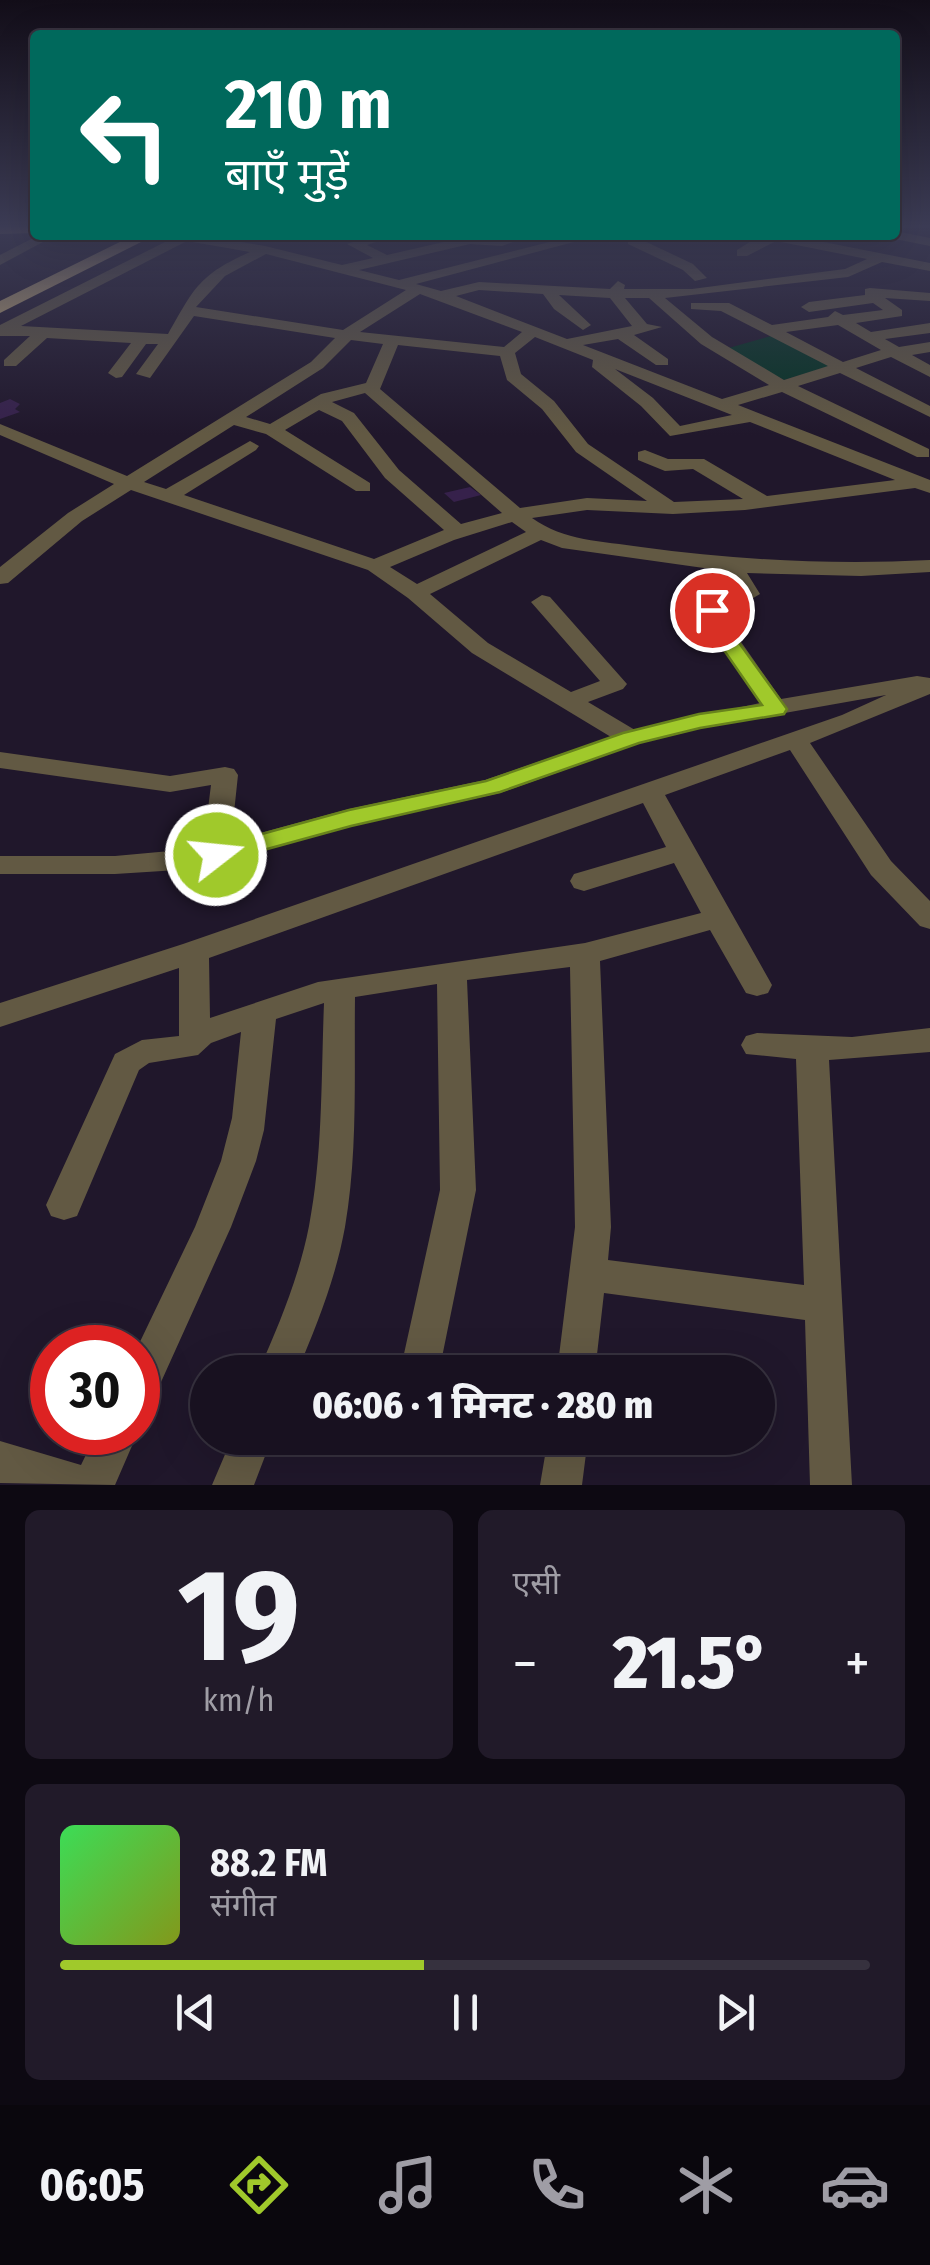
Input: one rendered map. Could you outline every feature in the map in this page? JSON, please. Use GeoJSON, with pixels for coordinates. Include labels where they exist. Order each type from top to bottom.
{"type":"FeatureCollection","features":[{"type":"Feature","properties":{"kind":"highway"},"geometry":{"type":"LineString","coordinates":[[0,308],[24,296]]}},
{"type":"Feature","properties":{"kind":"street"},"geometry":{"type":"LineString","coordinates":[[1,330],[66,296]]}},
{"type":"Feature","properties":{"kind":"street"},"geometry":{"type":"LineString","coordinates":[[196,296],[186,308],[190,312],[345,335],[508,352],[534,330]]}},
{"type":"Feature","properties":{"kind":"street"},"geometry":{"type":"LineString","coordinates":[[0,578],[24,556],[128,483],[326,359],[345,335],[398,296]]}},
{"type":"Feature","properties":{"kind":"street"},"geometry":{"type":"LineString","coordinates":[[444,296],[923,485]]}},
{"type":"Feature","properties":{"kind":"street"},"geometry":{"type":"LineString","coordinates":[[552,296],[583,325]]}},
{"type":"Feature","properties":{"kind":"street"},"geometry":{"type":"LineString","coordinates":[[589,296],[724,306],[759,303]]}},
{"type":"Feature","properties":{"kind":"street"},"geometry":{"type":"LineString","coordinates":[[618,296],[644,329]]}},
{"type":"Feature","properties":{"kind":"street"},"geometry":{"type":"LineString","coordinates":[[658,300],[681,296]]}},
{"type":"Feature","properties":{"kind":"street"},"geometry":{"type":"LineString","coordinates":[[819,296],[796,303],[818,306],[930,372]]}},
{"type":"Feature","properties":{"kind":"street"},"geometry":{"type":"LineString","coordinates":[[818,306],[837,296]]}},
{"type":"Feature","properties":{"kind":"street"},"geometry":{"type":"LineString","coordinates":[[770,330],[897,312],[877,296]]}},
{"type":"Feature","properties":{"kind":"street"},"geometry":{"type":"LineString","coordinates":[[658,300],[678,322],[786,385],[926,452]]}},
{"type":"Feature","properties":{"kind":"street"},"geometry":{"type":"LineString","coordinates":[[724,306],[929,412]]}},
{"type":"Feature","properties":{"kind":"street"},"geometry":{"type":"LineString","coordinates":[[746,316],[782,310]]}},
{"type":"Feature","properties":{"kind":"street"},"geometry":{"type":"LineString","coordinates":[[144,374],[190,312]]}},
{"type":"Feature","properties":{"kind":"street"},"geometry":{"type":"LineString","coordinates":[[568,343],[678,322]]}},
{"type":"Feature","properties":{"kind":"street"},"geometry":{"type":"LineString","coordinates":[[867,337],[930,328]]}},
{"type":"Feature","properties":{"kind":"street"},"geometry":{"type":"LineString","coordinates":[[1,330],[170,339]]}},
{"type":"Feature","properties":{"kind":"street"},"geometry":{"type":"LineString","coordinates":[[620,333],[662,362]]}},
{"type":"Feature","properties":{"kind":"street"},"geometry":{"type":"LineString","coordinates":[[10,363],[42,334]]}},
{"type":"Feature","properties":{"kind":"street"},"geometry":{"type":"LineString","coordinates":[[116,373],[141,340]]}},
{"type":"Feature","properties":{"kind":"street"},"geometry":{"type":"LineString","coordinates":[[272,430],[319,403],[370,387],[392,340]]}},
{"type":"Feature","properties":{"kind":"street"},"geometry":{"type":"LineString","coordinates":[[721,405],[892,353],[930,347]]}},
{"type":"Feature","properties":{"kind":"street"},"geometry":{"type":"LineString","coordinates":[[508,352],[512,376],[548,405],[582,448],[670,508]]}},
{"type":"Feature","properties":{"kind":"street"},"geometry":{"type":"LineString","coordinates":[[612,360],[598,365],[647,402],[676,432],[750,417]]}},
{"type":"Feature","properties":{"kind":"street"},"geometry":{"type":"LineString","coordinates":[[370,387],[540,533],[612,551],[733,566],[861,570],[930,566]]}},
{"type":"Feature","properties":{"kind":"street"},"geometry":{"type":"LineString","coordinates":[[319,403],[348,418],[392,474],[456,530]]}},
{"type":"Feature","properties":{"kind":"street"},"geometry":{"type":"LineString","coordinates":[[872,427],[929,412]]}},
{"type":"Feature","properties":{"kind":"street"},"geometry":{"type":"LineString","coordinates":[[232,419],[272,430],[364,487]]}},
{"type":"Feature","properties":{"kind":"street"},"geometry":{"type":"LineString","coordinates":[[0,429],[128,483],[375,566],[416,594],[480,648],[631,738]]}},
{"type":"Feature","properties":{"kind":"street"},"geometry":{"type":"LineString","coordinates":[[169,496],[250,446]]}},
{"type":"Feature","properties":{"kind":"street"},"geometry":{"type":"LineString","coordinates":[[877,467],[926,452]]}},
{"type":"Feature","properties":{"kind":"street"},"geometry":{"type":"LineString","coordinates":[[645,456],[665,465],[697,464],[762,502]]}},
{"type":"Feature","properties":{"kind":"street"},"geometry":{"type":"LineString","coordinates":[[375,566],[456,530],[594,503],[670,508],[923,485]]}},
{"type":"Feature","properties":{"kind":"street"},"geometry":{"type":"LineString","coordinates":[[416,594],[540,533]]}},
{"type":"Feature","properties":{"kind":"street"},"geometry":{"type":"LineString","coordinates":[[0,552],[24,556]]}},
{"type":"Feature","properties":{"kind":"street"},"geometry":{"type":"LineString","coordinates":[[733,566],[749,594],[710,614],[776,709]]}},
{"type":"Feature","properties":{"kind":"street"},"geometry":{"type":"LineString","coordinates":[[542,602],[615,684],[573,700]]}},
{"type":"Feature","properties":{"kind":"street"},"geometry":{"type":"LineString","coordinates":[[0,866],[173,862],[216,855],[349,818],[491,787],[631,738],[699,721],[930,683]]}},
{"type":"Feature","properties":{"kind":"street"},"geometry":{"type":"LineString","coordinates":[[0,1014],[194,952],[894,703],[930,683]]}},
{"type":"Feature","properties":{"kind":"street"},"geometry":{"type":"LineString","coordinates":[[794,738],[868,850],[919,896],[930,919]]}},
{"type":"Feature","properties":{"kind":"street"},"geometry":{"type":"LineString","coordinates":[[0,760],[170,784],[225,775],[216,855]]}},
{"type":"Feature","properties":{"kind":"street"},"geometry":{"type":"LineString","coordinates":[[649,790],[756,985]]}},
{"type":"Feature","properties":{"kind":"street"},"geometry":{"type":"LineString","coordinates":[[584,881],[683,851]]}},
{"type":"Feature","properties":{"kind":"street"},"geometry":{"type":"LineString","coordinates":[[64,1206],[126,1063],[142,1050],[187,1047],[197,1035],[310,993],[585,954],[718,918]]}},
{"type":"Feature","properties":{"kind":"street"},"geometry":{"type":"LineString","coordinates":[[194,952],[197,1035]]}},
{"type":"Feature","properties":{"kind":"street"},"geometry":{"type":"LineString","coordinates":[[578,1355],[594,1192],[585,954]]}},
{"type":"Feature","properties":{"kind":"street"},"geometry":{"type":"LineString","coordinates":[[424,1355],[458,1190],[452,974]]}},
{"type":"Feature","properties":{"kind":"street"},"geometry":{"type":"LineString","coordinates":[[284,1355],[328,1226],[340,989]]}},
{"type":"Feature","properties":{"kind":"street"},"geometry":{"type":"LineString","coordinates":[[160,1340],[223,1199],[246,1136],[253,1103],[258,1025],[265,1012]]}},
{"type":"Feature","properties":{"kind":"street"},"geometry":{"type":"LineString","coordinates":[[756,1045],[852,1049],[930,1040]]}},
{"type":"Feature","properties":{"kind":"street"},"geometry":{"type":"LineString","coordinates":[[812,1048],[831,1485]]}},
{"type":"Feature","properties":{"kind":"street"},"geometry":{"type":"LineString","coordinates":[[586,1274],[824,1304]]}},
{"type":"Feature","properties":{"kind":"street"},"geometry":{"type":"LineString","coordinates":[[94,1485],[108,1455]]}},
{"type":"Feature","properties":{"kind":"street"},"geometry":{"type":"LineString","coordinates":[[233,1485],[245,1455]]}},
{"type":"Feature","properties":{"kind":"street"},"geometry":{"type":"LineString","coordinates":[[561,1485],[565,1455]]}},
{"type":"Feature","properties":{"kind":"street"},"geometry":{"type":"LineString","coordinates":[[0,1462],[78,1485]]}},
{"type":"Feature","properties":{"kind":"green space"},"geometry":{"type":"Polygon","coordinates":[[[771,336],[834,365],[784,380],[725,349],[771,336]]]}},
{"type":"Feature","properties":{"kind":"building"},"geometry":{"type":"Polygon","coordinates":[[[10,399],[20,404],[15,409],[20,412],[0,419],[0,403],[10,399]]]}},
{"type":"Feature","properties":{"kind":"building"},"geometry":{"type":"Polygon","coordinates":[[[470,487],[481,495],[454,502],[444,493],[470,487]]]}},
{"type":"Feature","properties":{"kind":"route"},"geometry":{"type":"LineString","coordinates":[[216,855],[313,827],[523,778],[631,738],[699,721],[776,709],[716,626],[712,610]]}}]}
